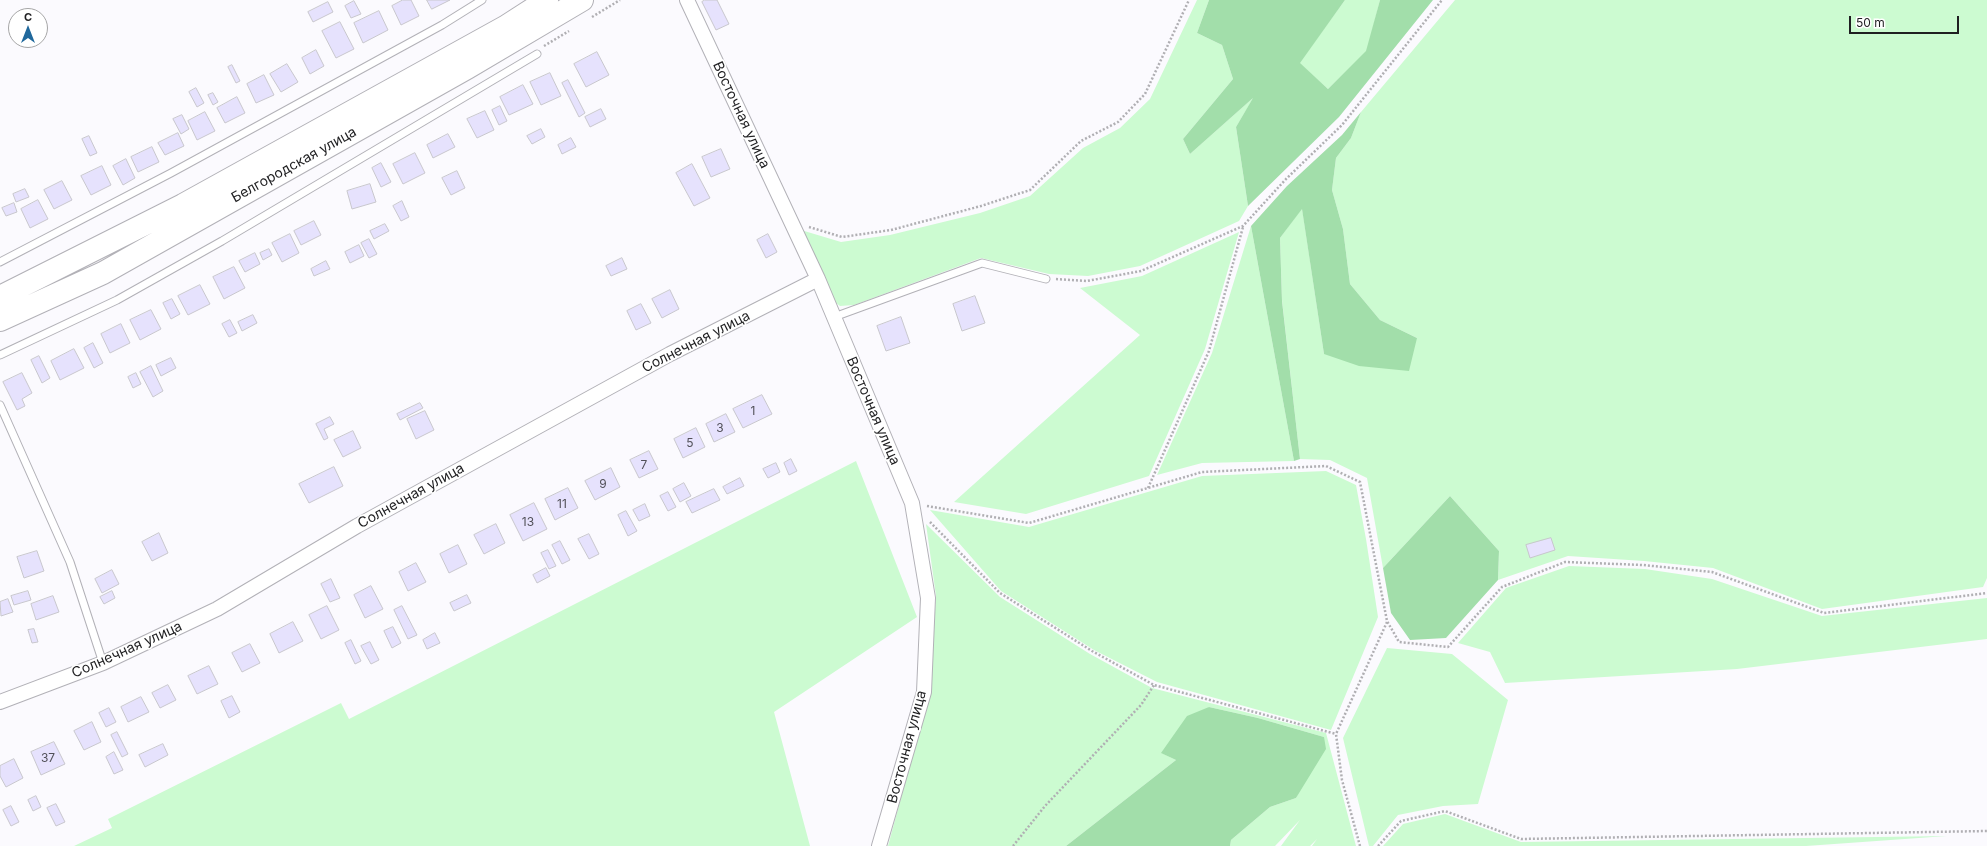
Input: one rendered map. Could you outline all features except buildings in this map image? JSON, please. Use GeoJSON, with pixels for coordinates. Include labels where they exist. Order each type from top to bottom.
{"type":"FeatureCollection","features":[{"type":"Feature","properties":{"kind":"main road","name":"Белгородская улица"},"geometry":{"type":"LineString","coordinates":[[0,297],[183,205],[504,27],[547,0]]}},
{"type":"Feature","properties":{"kind":"main road","name":"Белгородская улица"},"geometry":{"type":"LineString","coordinates":[[0,320],[103,272],[460,72],[584,10]]}},
{"type":"Feature","properties":{"kind":"street","name":"Восточная улица"},"geometry":{"type":"LineString","coordinates":[[687,0],[818,279],[912,504],[928,598],[924,692],[879,846]]}},
{"type":"Feature","properties":{"kind":"street","name":"Солнечная улица"},"geometry":{"type":"LineString","coordinates":[[0,702],[103,663],[217,609],[364,522],[670,354],[818,279]]}},
{"type":"Feature","properties":{"kind":"lane"},"geometry":{"type":"LineString","coordinates":[[0,262],[171,174],[442,25],[482,0]]}},
{"type":"Feature","properties":{"kind":"lane"},"geometry":{"type":"LineString","coordinates":[[0,355],[123,297],[222,241],[537,54]]}},
{"type":"Feature","properties":{"kind":"lane"},"geometry":{"type":"LineString","coordinates":[[834,317],[982,264],[1046,279]]}},
{"type":"Feature","properties":{"kind":"lane"},"geometry":{"type":"LineString","coordinates":[[0,405],[70,562],[103,663]]}},
{"type":"Feature","properties":{"kind":"path"},"geometry":{"type":"LineString","coordinates":[[584,10],[620,0]]}},
{"type":"Feature","properties":{"kind":"path"},"geometry":{"type":"LineString","coordinates":[[791,221],[842,236],[891,230],[981,206],[1030,190],[1081,141],[1118,122],[1145,94],[1189,0]]}},
{"type":"Feature","properties":{"kind":"path"},"geometry":{"type":"LineString","coordinates":[[1046,279],[1087,281],[1141,271],[1243,226],[1286,179],[1342,125],[1442,0]]}},
{"type":"Feature","properties":{"kind":"path"},"geometry":{"type":"LineString","coordinates":[[537,54],[546,44],[573,28]]}},
{"type":"Feature","properties":{"kind":"path"},"geometry":{"type":"LineString","coordinates":[[1148,488],[1209,351],[1243,226]]}},
{"type":"Feature","properties":{"kind":"path"},"geometry":{"type":"LineString","coordinates":[[912,504],[1029,523],[1202,472],[1326,466],[1360,482],[1387,621],[1399,642],[1448,647],[1502,587],[1565,562],[1643,565],[1712,572],[1824,613],[1987,594]]}},
{"type":"Feature","properties":{"kind":"path"},"geometry":{"type":"LineString","coordinates":[[912,504],[1000,593],[1092,651],[1154,685],[1336,734]]}},
{"type":"Feature","properties":{"kind":"path"},"geometry":{"type":"LineString","coordinates":[[1360,846],[1342,780],[1336,734],[1387,621]]}},
{"type":"Feature","properties":{"kind":"path"},"geometry":{"type":"LineString","coordinates":[[1013,846],[1045,806],[1141,705],[1154,685]]}},
{"type":"Feature","properties":{"kind":"path"},"geometry":{"type":"LineString","coordinates":[[1378,846],[1401,821],[1445,811],[1521,839],[1987,831]]}},
{"type":"Feature","properties":{"kind":"green space"},"geometry":{"type":"Polygon","coordinates":[[[1197,0],[1209,0],[1197,33],[1222,45],[1233,79],[1183,139],[1190,154],[1254,97],[1236,127],[1248,206],[1239,221],[1140,266],[1088,276],[1049,274],[981,258],[854,305],[840,306],[832,300],[801,230],[841,242],[890,235],[980,213],[1030,196],[1083,148],[1120,128],[1150,99],[1197,0]]]}},
{"type":"Feature","properties":{"kind":"green space"},"geometry":{"type":"Polygon","coordinates":[[[1209,0],[1345,0],[1300,63],[1328,89],[1366,51],[1380,0],[1433,0],[1339,117],[1248,206],[1236,127],[1253,98],[1190,154],[1183,139],[1233,79],[1222,45],[1197,33],[1209,0]]]}},
{"type":"Feature","properties":{"kind":"green space"},"geometry":{"type":"Polygon","coordinates":[[[1345,0],[1380,0],[1367,51],[1328,89],[1299,63],[1345,0]]]}},
{"type":"Feature","properties":{"kind":"green space"},"geometry":{"type":"Polygon","coordinates":[[[1455,0],[1987,0],[1987,578],[1983,587],[1822,609],[1713,568],[1644,561],[1568,556],[1498,580],[1499,551],[1450,496],[1383,568],[1367,478],[1330,460],[1300,459],[1282,300],[1280,238],[1302,208],[1324,354],[1417,338],[1380,320],[1350,284],[1343,229],[1332,190],[1336,158],[1351,138],[1361,112],[1455,0]]]}},
{"type":"Feature","properties":{"kind":"green space"},"geometry":{"type":"Polygon","coordinates":[[[1361,112],[1351,138],[1336,158],[1332,190],[1343,229],[1350,284],[1380,320],[1417,338],[1409,371],[1359,366],[1324,354],[1302,209],[1280,238],[1282,301],[1300,459],[1294,461],[1251,226],[1287,186],[1342,135],[1361,112]]]}},
{"type":"Feature","properties":{"kind":"green space"},"geometry":{"type":"Polygon","coordinates":[[[1251,226],[1294,461],[1202,463],[1157,475],[1212,353],[1251,226]]]}},
{"type":"Feature","properties":{"kind":"green space"},"geometry":{"type":"Polygon","coordinates":[[[1239,232],[1205,349],[1149,476],[1026,514],[954,502],[1140,335],[1080,288],[1142,276],[1239,232]]]}},
{"type":"Feature","properties":{"kind":"green space"},"geometry":{"type":"Polygon","coordinates":[[[856,461],[917,617],[774,712],[810,846],[74,846],[112,828],[108,819],[341,703],[349,719],[856,461]]]}},
{"type":"Feature","properties":{"kind":"green space"},"geometry":{"type":"Polygon","coordinates":[[[1326,471],[1356,485],[1378,617],[1331,730],[1157,682],[1094,650],[1001,591],[930,510],[1029,527],[1202,476],[1326,471]]]}},
{"type":"Feature","properties":{"kind":"green space"},"geometry":{"type":"Polygon","coordinates":[[[1450,496],[1499,551],[1498,580],[1446,638],[1410,640],[1391,613],[1383,568],[1450,496]]]}},
{"type":"Feature","properties":{"kind":"green space"},"geometry":{"type":"Polygon","coordinates":[[[926,524],[1000,597],[1090,654],[1152,688],[1326,733],[1356,846],[1312,846],[1317,839],[1310,846],[1281,846],[1300,820],[1275,846],[1230,846],[1231,840],[1270,807],[1296,798],[1324,737],[1258,718],[1209,707],[1162,753],[1176,760],[1066,846],[888,846],[929,694],[936,596],[926,524]]]}},
{"type":"Feature","properties":{"kind":"green space"},"geometry":{"type":"Polygon","coordinates":[[[1569,566],[1645,569],[1712,579],[1822,616],[1987,598],[1987,639],[1737,669],[1505,683],[1490,652],[1458,643],[1506,588],[1569,566]]]}},
{"type":"Feature","properties":{"kind":"green space"},"geometry":{"type":"Polygon","coordinates":[[[1387,648],[1452,654],[1508,700],[1478,804],[1443,806],[1398,815],[1373,846],[1369,846],[1343,738],[1387,648]]]}},
{"type":"Feature","properties":{"kind":"green space"},"geometry":{"type":"Polygon","coordinates":[[[1209,707],[1258,718],[1324,737],[1326,749],[1296,798],[1270,807],[1231,840],[1230,846],[1066,846],[1176,760],[1161,753],[1187,716],[1209,707]]]}},
{"type":"Feature","properties":{"kind":"green space"},"geometry":{"type":"Polygon","coordinates":[[[1445,814],[1521,842],[1947,836],[1806,846],[1383,846],[1403,824],[1445,814]]]}}]}
